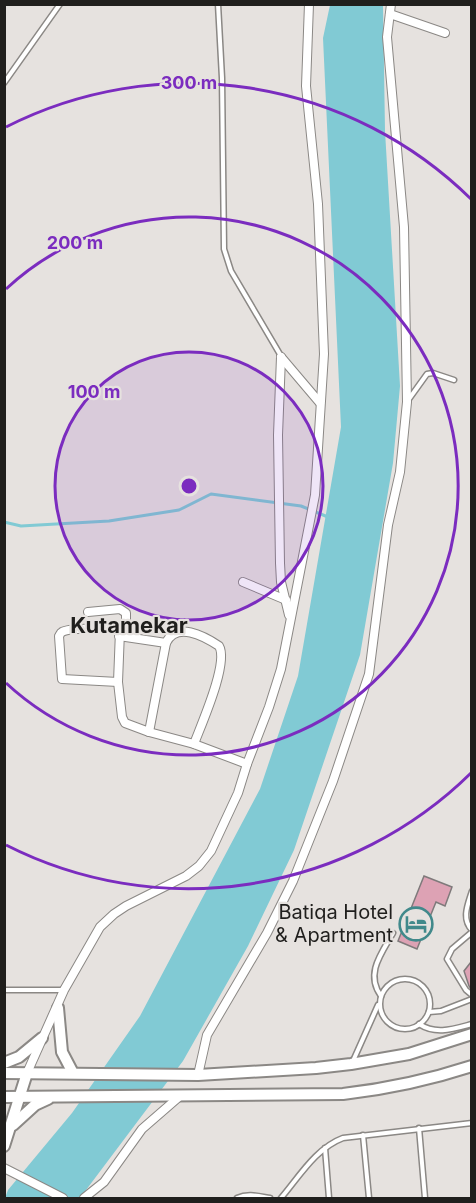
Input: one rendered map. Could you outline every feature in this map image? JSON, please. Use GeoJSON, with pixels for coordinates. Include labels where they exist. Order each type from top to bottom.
{"type":"FeatureCollection","features":[{"type":"Feature","properties":{"kind":"street"},"geometry":{"type":"LineString","coordinates":[[4,1146],[27,1073],[42,1038],[58,1008],[64,990],[100,927],[114,914],[150,892],[186,876],[199,866],[211,851],[238,793],[281,669],[315,495],[324,354],[318,204],[306,86],[309,4]]}},
{"type":"Feature","properties":{"kind":"street"},"geometry":{"type":"LineString","coordinates":[[198,1075],[207,1035],[267,933],[293,881],[333,781],[358,708],[371,660],[388,525],[400,472],[407,402],[404,227],[388,47],[391,4]]}},
{"type":"Feature","properties":{"kind":"street"},"geometry":{"type":"LineString","coordinates":[[390,15],[445,33]]}},
{"type":"Feature","properties":{"kind":"street"},"geometry":{"type":"LineString","coordinates":[[281,357],[320,403]]}},
{"type":"Feature","properties":{"kind":"street"},"geometry":{"type":"LineString","coordinates":[[281,357],[278,435],[281,582],[290,620]]}},
{"type":"Feature","properties":{"kind":"street"},"geometry":{"type":"LineString","coordinates":[[243,582],[286,600]]}},
{"type":"Feature","properties":{"kind":"street"},"geometry":{"type":"LineString","coordinates":[[88,612],[124,610],[126,624],[120,634],[118,682],[122,717],[125,723],[194,744],[247,764]]}},
{"type":"Feature","properties":{"kind":"street"},"geometry":{"type":"LineString","coordinates":[[118,682],[62,678],[59,636],[64,631],[113,628],[120,634],[166,643]]}},
{"type":"Feature","properties":{"kind":"street"},"geometry":{"type":"LineString","coordinates":[[149,732],[166,643],[170,635],[181,631],[209,639],[222,650],[218,680],[194,744]]}},
{"type":"Feature","properties":{"kind":"street"},"geometry":{"type":"LineString","coordinates":[[58,1008],[62,1052],[77,1073]]}},
{"type":"Feature","properties":{"kind":"street"},"geometry":{"type":"LineString","coordinates":[[4,1073],[198,1075],[351,1064],[408,1054],[471,1034]]}},
{"type":"Feature","properties":{"kind":"street"},"geometry":{"type":"LineString","coordinates":[[4,1063],[19,1057],[42,1038]]}},
{"type":"Feature","properties":{"kind":"street"},"geometry":{"type":"LineString","coordinates":[[4,1097],[343,1094],[428,1080],[471,1066]]}},
{"type":"Feature","properties":{"kind":"street"},"geometry":{"type":"LineString","coordinates":[[84,1198],[104,1182],[142,1129],[180,1096]]}},
{"type":"Feature","properties":{"kind":"street"},"geometry":{"type":"LineString","coordinates":[[12,1126],[35,1105],[60,1097]]}},
{"type":"Feature","properties":{"kind":"street"},"geometry":{"type":"LineString","coordinates":[[4,1168],[63,1198]]}},
{"type":"Feature","properties":{"kind":"lane"},"geometry":{"type":"LineString","coordinates":[[4,83],[60,4]]}},
{"type":"Feature","properties":{"kind":"lane"},"geometry":{"type":"LineString","coordinates":[[218,4],[222,78],[224,249],[231,271],[281,357]]}},
{"type":"Feature","properties":{"kind":"lane"},"geometry":{"type":"LineString","coordinates":[[407,402],[427,374],[454,380]]}},
{"type":"Feature","properties":{"kind":"lane"},"geometry":{"type":"LineString","coordinates":[[471,891],[465,917],[466,925],[471,931],[452,949],[447,959],[471,995]]}},
{"type":"Feature","properties":{"kind":"lane"},"geometry":{"type":"LineString","coordinates":[[381,996],[375,988],[373,973],[393,933]]}},
{"type":"Feature","properties":{"kind":"lane"},"geometry":{"type":"LineString","coordinates":[[351,1064],[385,988],[392,982],[408,979],[417,982],[428,994],[429,1012],[419,1024],[405,1029],[393,1026],[385,1019],[379,1004]]}},
{"type":"Feature","properties":{"kind":"lane"},"geometry":{"type":"LineString","coordinates":[[4,990],[64,990]]}},
{"type":"Feature","properties":{"kind":"lane"},"geometry":{"type":"LineString","coordinates":[[429,1012],[441,1011],[471,999]]}},
{"type":"Feature","properties":{"kind":"lane"},"geometry":{"type":"LineString","coordinates":[[419,1024],[429,1030],[438,1031],[471,1024]]}},
{"type":"Feature","properties":{"kind":"lane"},"geometry":{"type":"LineString","coordinates":[[281,1198],[325,1148],[343,1138],[471,1123]]}},
{"type":"Feature","properties":{"kind":"lane"},"geometry":{"type":"LineString","coordinates":[[419,1128],[425,1198]]}},
{"type":"Feature","properties":{"kind":"lane"},"geometry":{"type":"LineString","coordinates":[[363,1135],[369,1198]]}},
{"type":"Feature","properties":{"kind":"lane"},"geometry":{"type":"LineString","coordinates":[[325,1148],[329,1198]]}},
{"type":"Feature","properties":{"kind":"lane"},"geometry":{"type":"LineString","coordinates":[[237,1198],[253,1195],[270,1198]]}},
{"type":"Feature","properties":{"kind":"water"},"geometry":{"type":"Polygon","coordinates":[[[330,5],[383,5],[385,131],[400,386],[393,463],[360,655],[294,850],[248,946],[183,1061],[80,1198],[5,1198],[8,1190],[72,1113],[140,1016],[260,789],[298,676],[341,427],[323,38],[330,5]]]}},
{"type":"Feature","properties":{"kind":"building","name":"Batiqa Hotel & Apartment"},"geometry":{"type":"Polygon","coordinates":[[[424,876],[452,887],[445,906],[436,902],[417,949],[398,941],[424,876]]]}},
{"type":"Feature","properties":{"kind":"building"},"geometry":{"type":"Polygon","coordinates":[[[471,962],[471,989],[464,971],[471,962]]]}},
{"type":"Feature","properties":{"kind":"waterway"},"geometry":{"type":"LineString","coordinates":[[4,522],[21,526],[109,521],[179,510],[211,494],[301,506],[328,517]]}},
{"type":"Feature","properties":{"kind":"place","name":"Batiqa Hotel & Apartment"},"geometry":{"type":"Point","coordinates":[416,924]}},
{"type":"Feature","properties":{"kind":"district","name":"Kutamekar"},"geometry":{"type":"Point","coordinates":[129,625]}}]}
